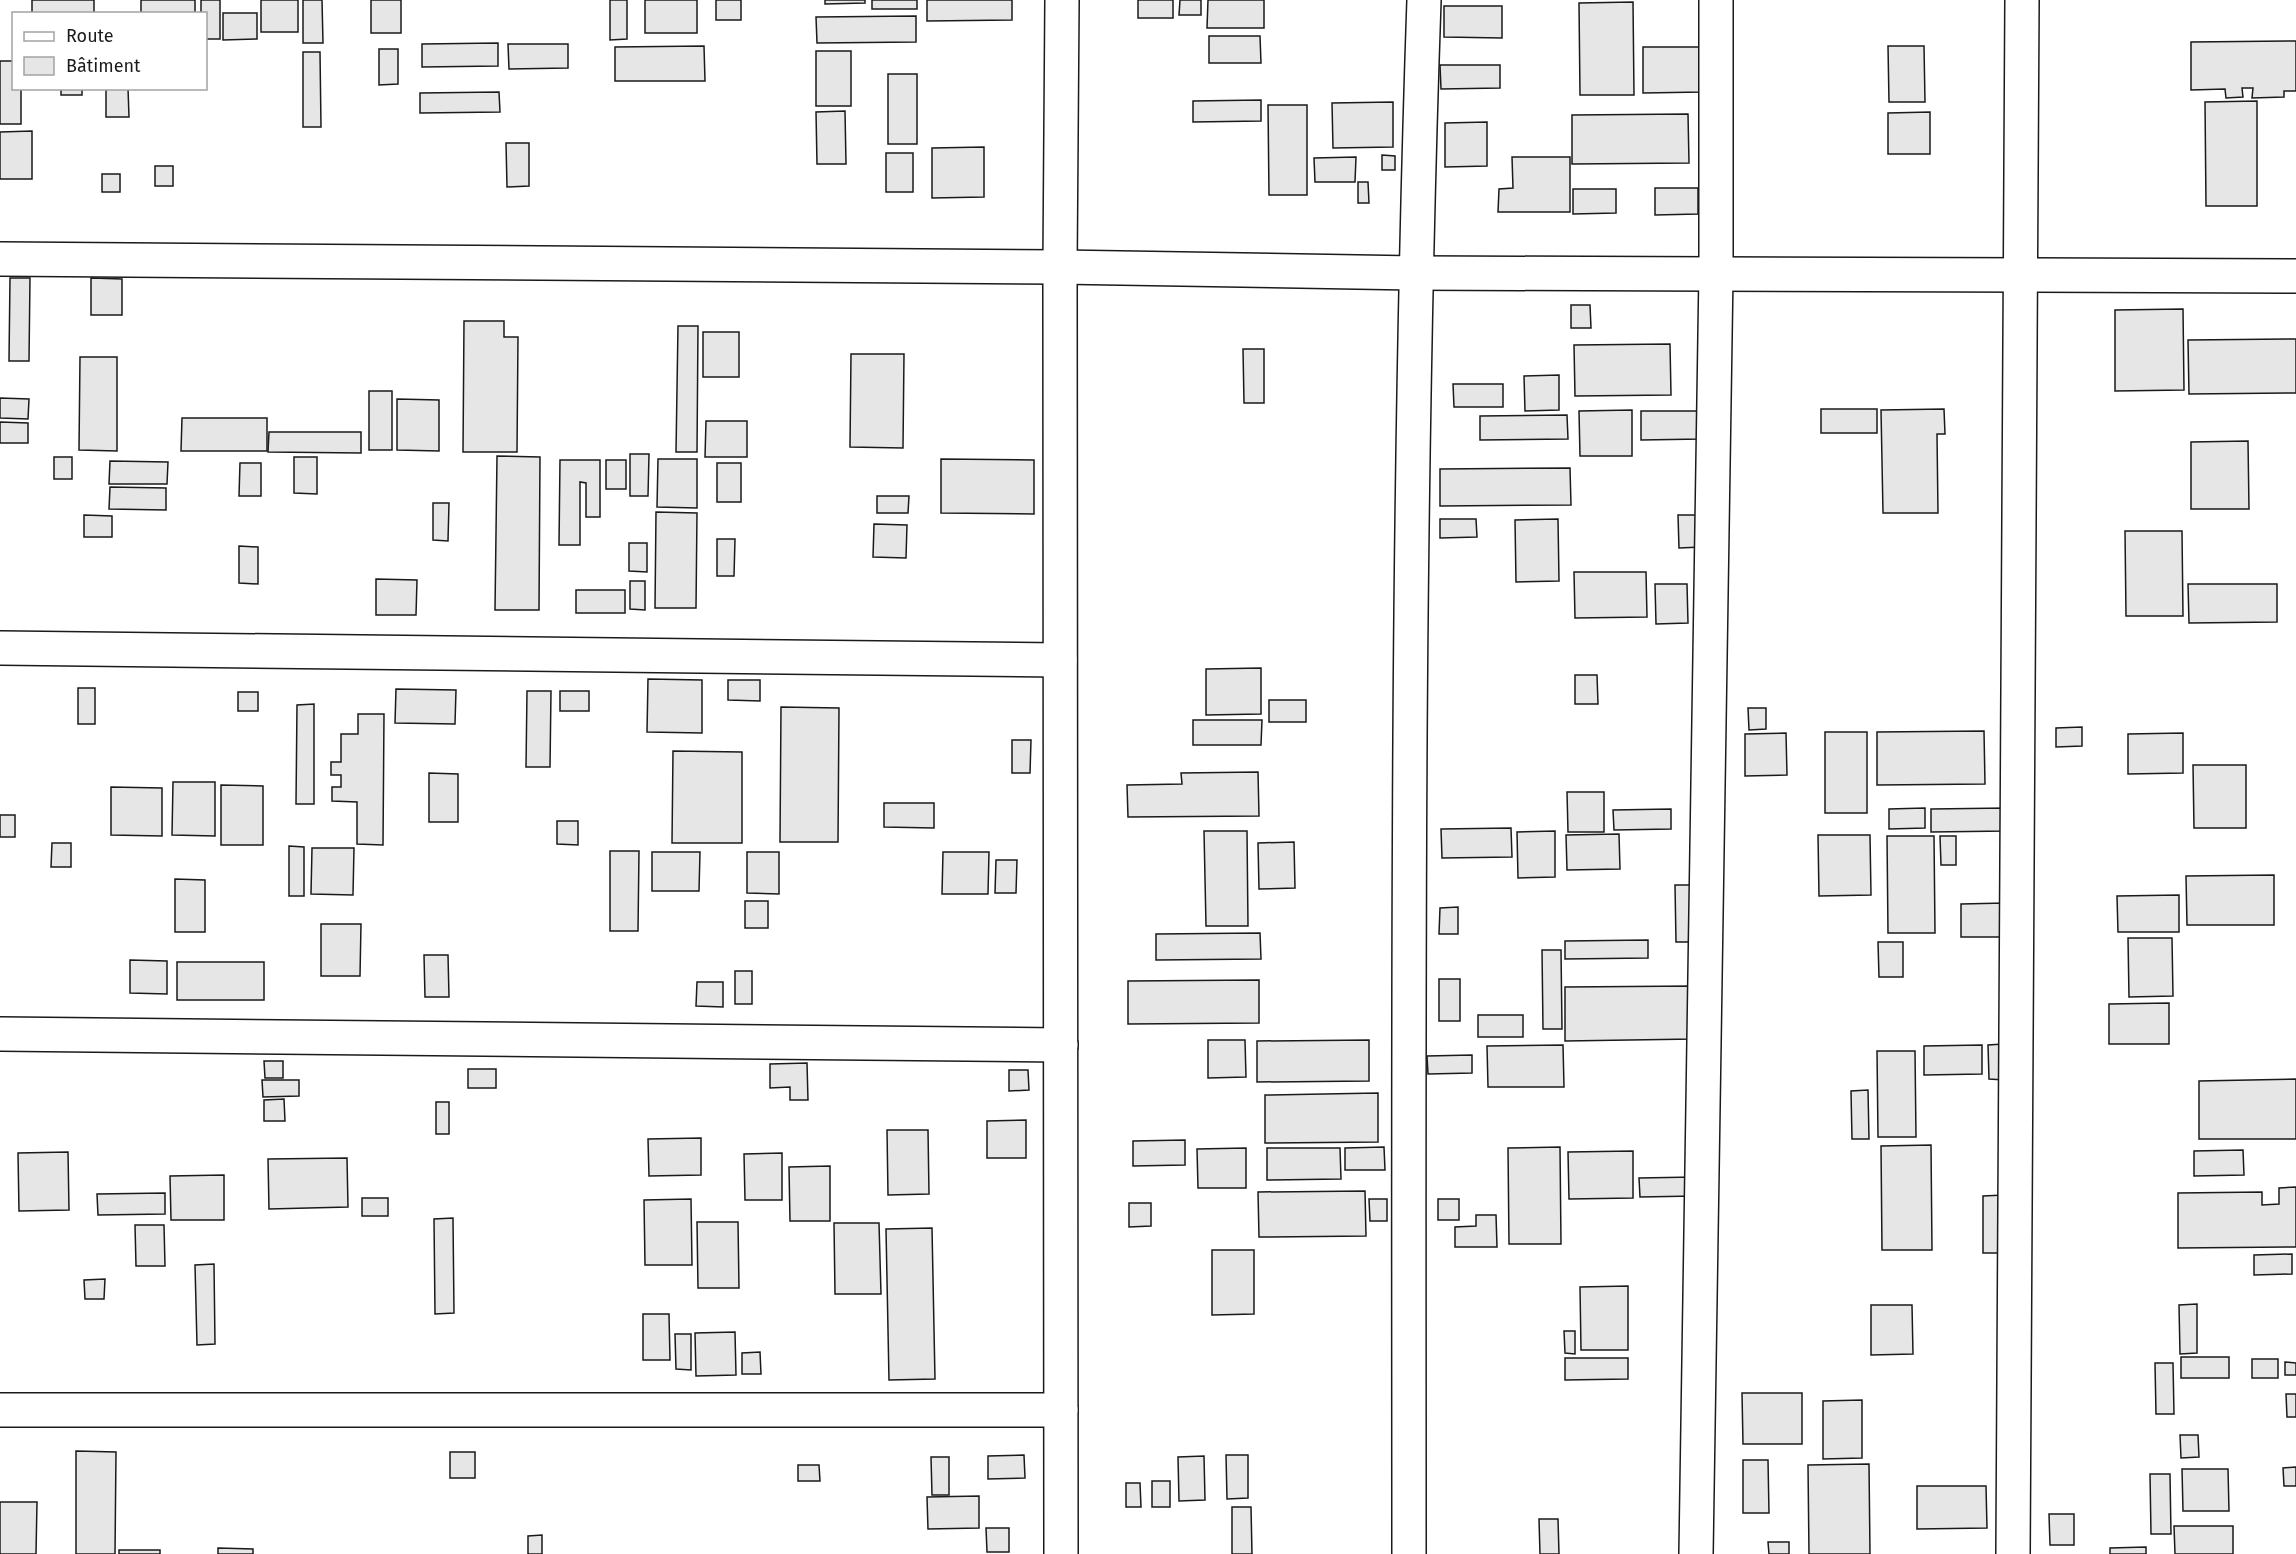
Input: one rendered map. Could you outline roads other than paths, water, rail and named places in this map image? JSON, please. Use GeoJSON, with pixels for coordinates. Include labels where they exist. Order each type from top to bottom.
{"type":"FeatureCollection","features":[{"type":"Feature","properties":{"kind":"street"},"geometry":{"type":"LineString","coordinates":[[1061,1554],[1060,267],[1062,0]]}},
{"type":"Feature","properties":{"kind":"street"},"geometry":{"type":"LineString","coordinates":[[1409,1554],[1409,1073],[1415,273],[1424,0]]}},
{"type":"Feature","properties":{"kind":"street"},"geometry":{"type":"LineString","coordinates":[[1696,1554],[1716,272],[1716,0]]}},
{"type":"Feature","properties":{"kind":"street"},"geometry":{"type":"LineString","coordinates":[[2013,1554],[2022,0]]}},
{"type":"Feature","properties":{"kind":"street"},"geometry":{"type":"LineString","coordinates":[[0,259],[1060,267],[1415,273],[1716,272],[2296,276]]}},
{"type":"Feature","properties":{"kind":"street"},"geometry":{"type":"LineString","coordinates":[[0,648],[1060,660]]}},
{"type":"Feature","properties":{"kind":"street"},"geometry":{"type":"LineString","coordinates":[[0,1034],[1061,1045]]}},
{"type":"Feature","properties":{"kind":"street"},"geometry":{"type":"LineString","coordinates":[[0,1410],[1061,1410]]}}]}
